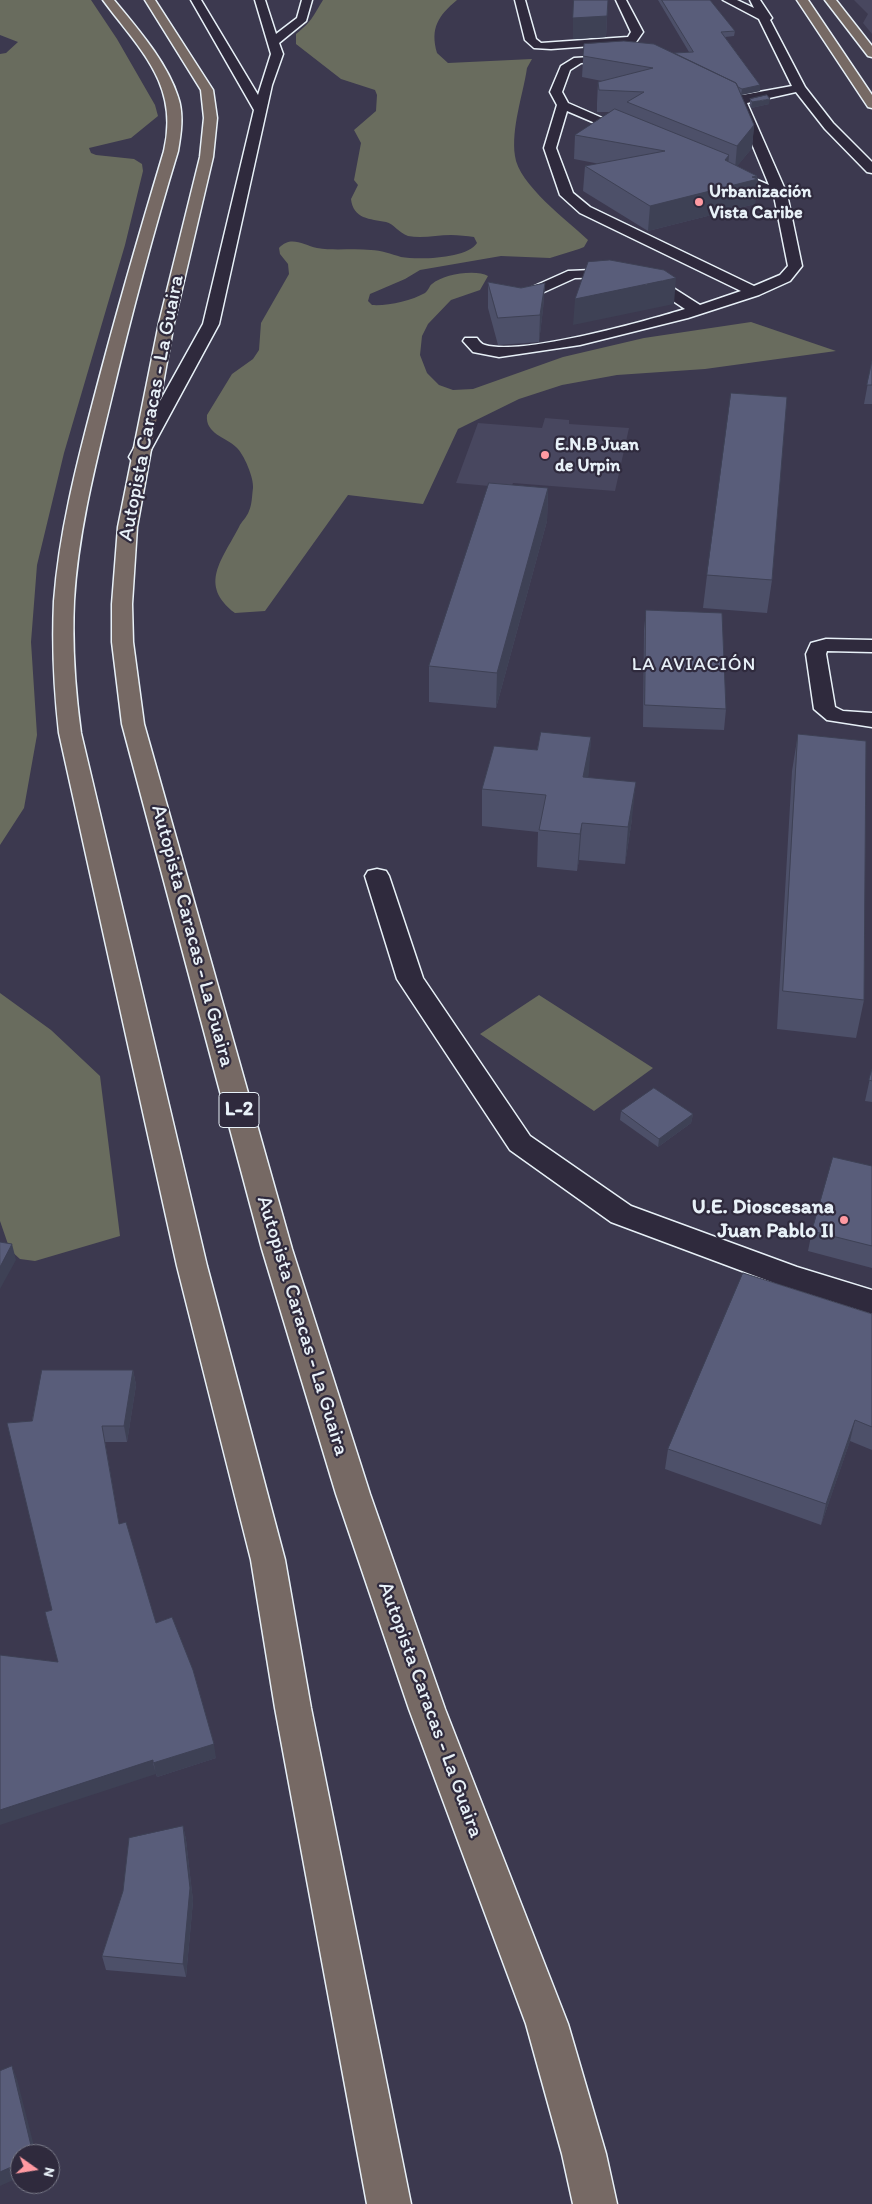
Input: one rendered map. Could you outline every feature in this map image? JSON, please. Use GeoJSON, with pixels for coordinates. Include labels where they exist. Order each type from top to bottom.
{"type":"FeatureCollection","features":[{"type":"Feature","properties":{"kind":"main road","name":"Autopista Caracas - La Guaira"},"geometry":{"type":"LineString","coordinates":[[108,0],[166,82],[174,104],[174,131],[171,151],[126,305],[81,486],[70,545],[62,608],[64,692],[70,733],[192,1266],[268,1560],[293,1708],[389,2204]]}},
{"type":"Feature","properties":{"kind":"main road","name":"Autopista Caracas - La Guaira"},"geometry":{"type":"LineString","coordinates":[[150,0],[207,90],[210,102],[211,140],[170,305],[138,457],[125,543],[120,604],[125,685],[133,724],[277,1250],[347,1476],[427,1709],[547,2024],[584,2154],[595,2204]]}},
{"type":"Feature","properties":{"kind":"main road"},"geometry":{"type":"LineString","coordinates":[[802,0],[816,18],[872,104]]}},
{"type":"Feature","properties":{"kind":"main road"},"geometry":{"type":"LineString","coordinates":[[830,0],[872,54]]}},
{"type":"Feature","properties":{"kind":"street"},"geometry":{"type":"LineString","coordinates":[[196,0],[260,110]]}},
{"type":"Feature","properties":{"kind":"street"},"geometry":{"type":"LineString","coordinates":[[138,457],[211,324],[266,85],[277,54],[260,0]]}},
{"type":"Feature","properties":{"kind":"street"},"geometry":{"type":"LineString","coordinates":[[273,42],[302,19],[307,0]]}},
{"type":"Feature","properties":{"kind":"street"},"geometry":{"type":"LineString","coordinates":[[520,0],[531,40],[538,46],[551,46],[632,40],[637,32],[621,0]]}},
{"type":"Feature","properties":{"kind":"street"},"geometry":{"type":"LineString","coordinates":[[728,0],[766,18]]}},
{"type":"Feature","properties":{"kind":"street"},"geometry":{"type":"LineString","coordinates":[[756,0],[799,88],[829,126],[872,170]]}},
{"type":"Feature","properties":{"kind":"street"},"geometry":{"type":"LineString","coordinates":[[631,57],[578,60],[565,68],[556,92],[563,105],[642,138]]}},
{"type":"Feature","properties":{"kind":"street"},"geometry":{"type":"LineString","coordinates":[[723,93],[740,101],[799,88]]}},
{"type":"Feature","properties":{"kind":"street"},"geometry":{"type":"LineString","coordinates":[[471,341],[480,350],[500,353],[545,348],[671,318],[754,292],[786,277],[794,266],[780,194],[740,101]]}},
{"type":"Feature","properties":{"kind":"street"},"geometry":{"type":"LineString","coordinates":[[563,105],[550,148],[567,195],[585,210],[754,292]]}},
{"type":"Feature","properties":{"kind":"street"},"geometry":{"type":"LineString","coordinates":[[711,166],[780,194]]}},
{"type":"Feature","properties":{"kind":"street"},"geometry":{"type":"LineString","coordinates":[[515,300],[573,274],[617,273],[635,275],[651,280],[696,310]]}},
{"type":"Feature","properties":{"kind":"street"},"geometry":{"type":"LineString","coordinates":[[872,652],[872,646],[826,645],[818,648],[816,654],[825,709],[830,714],[838,716],[872,720]]}},
{"type":"Feature","properties":{"kind":"street"},"geometry":{"type":"LineString","coordinates":[[377,876],[410,979],[520,1143],[621,1214],[788,1276],[872,1302]]}},
{"type":"Feature","properties":{"kind":"shaded area"},"geometry":{"type":"Polygon","coordinates":[[[854,0],[872,0],[872,34],[863,23],[868,14],[854,0]]]}},
{"type":"Feature","properties":{"kind":"shaded area","name":"E.N.B Juan de Urpin"},"geometry":{"type":"Polygon","coordinates":[[[545,418],[569,420],[569,424],[629,428],[615,491],[513,483],[511,488],[456,483],[478,423],[542,428],[545,418]]]}},
{"type":"Feature","properties":{"kind":"green space"},"geometry":{"type":"Polygon","coordinates":[[[0,0],[91,0],[117,39],[155,105],[158,116],[131,138],[89,148],[91,153],[96,155],[134,159],[142,164],[143,171],[125,245],[64,453],[37,565],[31,642],[37,735],[24,808],[0,845],[0,54],[6,53],[18,42],[0,35],[0,0]]]}},
{"type":"Feature","properties":{"kind":"green space"},"geometry":{"type":"Polygon","coordinates":[[[323,0],[457,0],[440,17],[434,36],[437,53],[448,63],[532,59],[527,68],[516,123],[514,145],[518,167],[534,190],[588,240],[584,247],[550,258],[501,256],[420,270],[405,279],[370,294],[368,301],[372,305],[392,304],[419,296],[425,293],[437,280],[451,275],[476,273],[488,276],[480,290],[451,300],[428,324],[422,336],[420,355],[427,373],[439,385],[453,390],[473,389],[563,357],[644,338],[751,322],[836,351],[705,369],[617,375],[562,385],[519,399],[458,429],[423,504],[348,495],[265,611],[235,613],[224,603],[218,592],[217,572],[226,550],[249,511],[253,484],[250,472],[239,450],[209,427],[207,415],[232,374],[253,359],[259,350],[261,323],[289,274],[288,264],[280,254],[279,248],[293,241],[324,249],[375,250],[401,257],[430,258],[463,252],[472,248],[477,243],[474,237],[446,235],[408,236],[389,223],[368,219],[355,211],[351,199],[358,185],[354,180],[361,143],[354,130],[376,111],[377,95],[375,90],[341,79],[296,44],[296,34],[311,19],[323,0]]]}},
{"type":"Feature","properties":{"kind":"green space"},"geometry":{"type":"Polygon","coordinates":[[[0,993],[51,1030],[100,1076],[120,1236],[35,1261],[20,1259],[10,1250],[0,1221],[0,993]]]}},
{"type":"Feature","properties":{"kind":"green space"},"geometry":{"type":"Polygon","coordinates":[[[539,995],[653,1068],[594,1111],[480,1034],[539,995]]]}},
{"type":"Feature","properties":{"kind":"building"},"geometry":{"type":"Polygon","coordinates":[[[574,0],[608,0],[607,16],[573,18],[574,0]]]}},
{"type":"Feature","properties":{"kind":"building"},"geometry":{"type":"Polygon","coordinates":[[[662,0],[710,0],[735,31],[721,32],[760,85],[742,89],[736,83],[674,53],[693,52],[662,0]]]}},
{"type":"Feature","properties":{"kind":"building"},"geometry":{"type":"Polygon","coordinates":[[[624,41],[654,44],[736,83],[754,125],[737,146],[627,102],[644,92],[599,90],[598,82],[653,68],[583,56],[584,44],[624,41]]]}},
{"type":"Feature","properties":{"kind":"building"},"geometry":{"type":"Polygon","coordinates":[[[767,95],[770,99],[752,102],[750,99],[767,95]]]}},
{"type":"Feature","properties":{"kind":"building"},"geometry":{"type":"Polygon","coordinates":[[[615,109],[729,155],[725,160],[757,176],[752,177],[758,179],[650,206],[585,166],[665,151],[575,135],[615,109]]]}},
{"type":"Feature","properties":{"kind":"building"},"geometry":{"type":"Polygon","coordinates":[[[610,260],[664,270],[676,278],[575,299],[588,262],[610,260]]]}},
{"type":"Feature","properties":{"kind":"building"},"geometry":{"type":"Polygon","coordinates":[[[488,282],[521,288],[545,283],[540,315],[498,318],[488,282]]]}},
{"type":"Feature","properties":{"kind":"building"},"geometry":{"type":"Polygon","coordinates":[[[872,361],[872,385],[867,385],[872,361]]]}},
{"type":"Feature","properties":{"kind":"building"},"geometry":{"type":"Polygon","coordinates":[[[731,393],[787,397],[772,580],[707,575],[731,393]]]}},
{"type":"Feature","properties":{"kind":"building"},"geometry":{"type":"Polygon","coordinates":[[[489,483],[548,488],[497,673],[429,666],[489,483]]]}},
{"type":"Feature","properties":{"kind":"building"},"geometry":{"type":"Polygon","coordinates":[[[646,610],[722,613],[726,709],[645,705],[646,610]]]}},
{"type":"Feature","properties":{"kind":"building"},"geometry":{"type":"Polygon","coordinates":[[[541,732],[591,737],[583,777],[636,782],[628,827],[582,823],[580,834],[539,830],[546,795],[482,789],[494,746],[537,750],[541,732]]]}},
{"type":"Feature","properties":{"kind":"building"},"geometry":{"type":"Polygon","coordinates":[[[798,734],[866,741],[864,1000],[783,991],[798,734]]]}},
{"type":"Feature","properties":{"kind":"building"},"geometry":{"type":"Polygon","coordinates":[[[872,1069],[872,1081],[869,1080],[872,1069]]]}},
{"type":"Feature","properties":{"kind":"building"},"geometry":{"type":"Polygon","coordinates":[[[654,1088],[693,1114],[659,1139],[621,1111],[654,1088]]]}},
{"type":"Feature","properties":{"kind":"building","name":"U.E. Dioscesana Juan Pablo II"},"geometry":{"type":"Polygon","coordinates":[[[833,1157],[872,1166],[872,1246],[812,1231],[833,1157]]]}},
{"type":"Feature","properties":{"kind":"building"},"geometry":{"type":"Polygon","coordinates":[[[0,1242],[12,1244],[0,1267],[0,1242]]]}},
{"type":"Feature","properties":{"kind":"building"},"geometry":{"type":"Polygon","coordinates":[[[743,1273],[872,1314],[872,1427],[855,1420],[826,1504],[668,1449],[743,1273]]]}},
{"type":"Feature","properties":{"kind":"building"},"geometry":{"type":"Polygon","coordinates":[[[42,1370],[133,1370],[124,1426],[102,1426],[119,1524],[126,1522],[156,1623],[172,1617],[193,1670],[214,1744],[153,1763],[153,1760],[0,1810],[0,1655],[58,1662],[45,1612],[52,1610],[7,1423],[32,1421],[42,1370]]]}},
{"type":"Feature","properties":{"kind":"building"},"geometry":{"type":"Polygon","coordinates":[[[183,1826],[190,1888],[183,1964],[102,1956],[123,1891],[129,1838],[183,1826]]]}},
{"type":"Feature","properties":{"kind":"building"},"geometry":{"type":"Polygon","coordinates":[[[12,2066],[31,2144],[10,2144],[10,2168],[0,2172],[0,2071],[12,2066]]]}},
{"type":"Feature","properties":{"kind":"place","name":"Urbanización Vista Caribe"},"geometry":{"type":"Point","coordinates":[699,202]}},
{"type":"Feature","properties":{"kind":"place","name":"E.N.B Juan de Urpin"},"geometry":{"type":"Point","coordinates":[545,455]}},
{"type":"Feature","properties":{"kind":"place","name":"U.E. Dioscesana Juan Pablo II"},"geometry":{"type":"Point","coordinates":[844,1220]}},
{"type":"Feature","properties":{"kind":"district","name":"LA AVIACIÓN"},"geometry":{"type":"Point","coordinates":[694,665]}}]}
